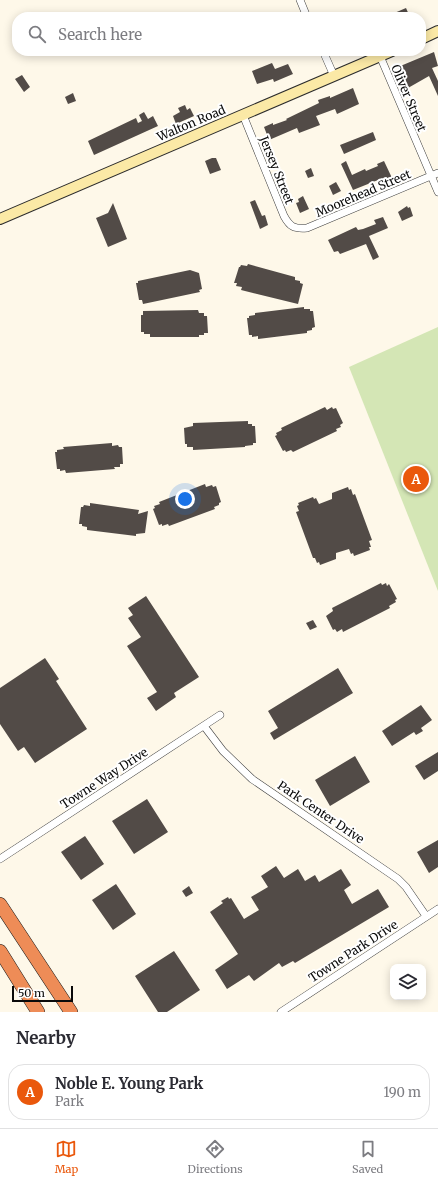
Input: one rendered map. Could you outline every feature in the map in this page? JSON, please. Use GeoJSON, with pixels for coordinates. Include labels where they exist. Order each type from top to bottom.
{"type":"FeatureCollection","features":[{"type":"Feature","properties":{"kind":"highway"},"geometry":{"type":"LineString","coordinates":[[0,904],[71,1012]]}},
{"type":"Feature","properties":{"kind":"highway"},"geometry":{"type":"LineString","coordinates":[[0,951],[38,1012]]}},
{"type":"Feature","properties":{"kind":"street"},"geometry":{"type":"LineString","coordinates":[[300,0],[306,12]]}},
{"type":"Feature","properties":{"kind":"street"},"geometry":{"type":"LineString","coordinates":[[426,37],[438,31]]}},
{"type":"Feature","properties":{"kind":"street"},"geometry":{"type":"LineString","coordinates":[[325,56],[334,76]]}},
{"type":"Feature","properties":{"kind":"street","name":"Walton Road"},"geometry":{"type":"LineString","coordinates":[[0,219],[380,56]]}},
{"type":"Feature","properties":{"kind":"street","name":"Oliver Street"},"geometry":{"type":"LineString","coordinates":[[380,56],[435,174],[438,192]]}},
{"type":"Feature","properties":{"kind":"street","name":"Jersey Street"},"geometry":{"type":"LineString","coordinates":[[243,115],[284,216],[289,225],[295,229]]}},
{"type":"Feature","properties":{"kind":"street","name":"Moorehead Street"},"geometry":{"type":"LineString","coordinates":[[295,229],[307,228],[435,174]]}},
{"type":"Feature","properties":{"kind":"street","name":"Towne Way Drive"},"geometry":{"type":"LineString","coordinates":[[0,859],[220,715]]}},
{"type":"Feature","properties":{"kind":"street","name":"Park Center Drive"},"geometry":{"type":"LineString","coordinates":[[204,726],[223,752],[252,779],[398,879],[406,887],[426,916]]}},
{"type":"Feature","properties":{"kind":"street","name":"Towne Park Drive"},"geometry":{"type":"LineString","coordinates":[[281,1012],[438,909]]}},
{"type":"Feature","properties":{"kind":"green space"},"geometry":{"type":"Polygon","coordinates":[[[438,327],[438,591],[349,367],[438,327]]]}},
{"type":"Feature","properties":{"kind":"building"},"geometry":{"type":"Polygon","coordinates":[[[406,8],[408,12],[397,12],[406,8]]]}},
{"type":"Feature","properties":{"kind":"building"},"geometry":{"type":"Polygon","coordinates":[[[434,52],[438,66],[432,68],[438,81],[438,96],[429,76],[408,88],[398,67],[434,52]]]}},
{"type":"Feature","properties":{"kind":"building"},"geometry":{"type":"Polygon","coordinates":[[[272,63],[275,69],[288,64],[293,74],[274,82],[273,79],[257,84],[252,71],[272,63]]]}},
{"type":"Feature","properties":{"kind":"building"},"geometry":{"type":"Polygon","coordinates":[[[22,75],[30,87],[24,92],[15,79],[22,75]]]}},
{"type":"Feature","properties":{"kind":"building"},"geometry":{"type":"Polygon","coordinates":[[[353,88],[359,104],[337,114],[335,109],[316,116],[320,125],[299,133],[297,128],[269,140],[264,127],[273,123],[273,125],[287,120],[286,119],[319,103],[318,100],[330,96],[330,98],[353,88]]]}},
{"type":"Feature","properties":{"kind":"building"},"geometry":{"type":"Polygon","coordinates":[[[73,93],[76,101],[68,104],[65,97],[73,93]]]}},
{"type":"Feature","properties":{"kind":"building"},"geometry":{"type":"Polygon","coordinates":[[[185,105],[187,110],[190,108],[194,116],[176,124],[173,116],[180,112],[178,108],[185,105]]]}},
{"type":"Feature","properties":{"kind":"building"},"geometry":{"type":"Polygon","coordinates":[[[144,112],[148,119],[153,116],[158,126],[94,155],[88,141],[136,118],[138,123],[142,121],[139,115],[144,112]]]}},
{"type":"Feature","properties":{"kind":"building"},"geometry":{"type":"Polygon","coordinates":[[[373,132],[376,140],[344,154],[340,145],[373,132]]]}},
{"type":"Feature","properties":{"kind":"building"},"geometry":{"type":"Polygon","coordinates":[[[216,158],[221,170],[210,174],[205,161],[216,158]]]}},
{"type":"Feature","properties":{"kind":"building"},"geometry":{"type":"Polygon","coordinates":[[[346,161],[352,175],[365,169],[366,171],[378,166],[377,164],[384,161],[392,178],[379,183],[378,180],[353,190],[341,164],[346,161]]]}},
{"type":"Feature","properties":{"kind":"building"},"geometry":{"type":"Polygon","coordinates":[[[311,168],[314,176],[308,178],[305,171],[311,168]]]}},
{"type":"Feature","properties":{"kind":"building"},"geometry":{"type":"Polygon","coordinates":[[[336,182],[341,191],[333,195],[329,186],[336,182]]]}},
{"type":"Feature","properties":{"kind":"building"},"geometry":{"type":"Polygon","coordinates":[[[303,196],[309,209],[300,213],[296,203],[299,202],[298,199],[303,196]]]}},
{"type":"Feature","properties":{"kind":"building"},"geometry":{"type":"Polygon","coordinates":[[[255,200],[262,216],[265,215],[268,225],[260,229],[250,202],[255,200]]]}},
{"type":"Feature","properties":{"kind":"building"},"geometry":{"type":"Polygon","coordinates":[[[113,203],[127,239],[108,247],[96,218],[108,213],[113,203]]]}},
{"type":"Feature","properties":{"kind":"building"},"geometry":{"type":"Polygon","coordinates":[[[407,206],[408,208],[410,207],[413,216],[402,221],[398,212],[407,206]]]}},
{"type":"Feature","properties":{"kind":"building"},"geometry":{"type":"Polygon","coordinates":[[[383,217],[388,228],[369,236],[379,257],[373,260],[366,244],[340,254],[338,251],[334,252],[328,240],[356,227],[358,230],[376,224],[374,220],[383,217]]]}},
{"type":"Feature","properties":{"kind":"building"},"geometry":{"type":"Polygon","coordinates":[[[248,264],[295,277],[295,280],[300,281],[300,283],[303,284],[298,304],[241,290],[242,287],[236,286],[237,283],[234,283],[239,267],[241,265],[247,266],[248,264]]]}},
{"type":"Feature","properties":{"kind":"building"},"geometry":{"type":"Polygon","coordinates":[[[190,270],[199,273],[202,289],[199,290],[200,292],[143,304],[142,300],[139,300],[136,283],[138,283],[138,281],[190,270]]]}},
{"type":"Feature","properties":{"kind":"building"},"geometry":{"type":"Polygon","coordinates":[[[304,307],[304,309],[310,309],[310,311],[313,311],[315,327],[312,328],[312,330],[307,331],[307,333],[258,339],[258,336],[252,337],[252,335],[249,335],[247,318],[249,318],[249,316],[255,315],[255,313],[304,307]]]}},
{"type":"Feature","properties":{"kind":"building"},"geometry":{"type":"Polygon","coordinates":[[[198,310],[199,313],[204,313],[204,316],[207,316],[208,333],[199,335],[199,337],[150,337],[150,334],[144,334],[144,332],[141,332],[141,315],[143,315],[143,311],[198,310]]]}},
{"type":"Feature","properties":{"kind":"building"},"geometry":{"type":"Polygon","coordinates":[[[325,407],[327,410],[332,407],[333,409],[336,408],[343,423],[340,425],[341,427],[336,429],[337,431],[293,452],[291,450],[286,452],[285,450],[283,451],[275,436],[277,435],[276,433],[282,430],[281,428],[325,407]]]}},
{"type":"Feature","properties":{"kind":"building"},"geometry":{"type":"Polygon","coordinates":[[[248,421],[248,424],[255,426],[256,443],[253,443],[253,445],[245,447],[193,450],[193,447],[187,447],[187,444],[185,444],[184,428],[193,426],[193,423],[248,421]]]}},
{"type":"Feature","properties":{"kind":"building"},"geometry":{"type":"Polygon","coordinates":[[[112,443],[112,446],[118,445],[119,447],[122,447],[123,464],[120,464],[120,467],[114,467],[115,469],[66,473],[65,470],[60,471],[60,469],[57,469],[55,452],[57,452],[57,450],[64,449],[63,447],[112,443]]]}},
{"type":"Feature","properties":{"kind":"building"},"geometry":{"type":"Polygon","coordinates":[[[205,484],[206,487],[212,485],[213,487],[216,486],[221,502],[219,505],[214,507],[215,509],[169,526],[168,524],[162,526],[162,524],[159,525],[153,509],[155,508],[154,506],[160,504],[159,502],[205,484]]]}},
{"type":"Feature","properties":{"kind":"building"},"geometry":{"type":"Polygon","coordinates":[[[348,487],[349,490],[351,489],[353,495],[355,494],[372,540],[369,541],[371,547],[369,547],[370,550],[354,556],[353,553],[351,554],[349,549],[336,553],[336,559],[320,565],[319,562],[317,563],[315,558],[313,558],[296,512],[299,511],[297,506],[299,505],[298,503],[313,497],[314,499],[316,498],[319,504],[332,499],[332,493],[348,487]]]}},
{"type":"Feature","properties":{"kind":"building"},"geometry":{"type":"Polygon","coordinates":[[[90,503],[139,510],[138,514],[148,511],[145,533],[136,534],[136,536],[87,530],[87,527],[79,524],[81,507],[84,505],[90,506],[90,503]]]}},
{"type":"Feature","properties":{"kind":"building"},"geometry":{"type":"Polygon","coordinates":[[[381,583],[382,585],[386,583],[387,586],[389,584],[397,599],[395,600],[396,602],[389,606],[390,608],[343,632],[342,629],[337,632],[335,629],[333,630],[326,616],[333,611],[332,608],[381,583]]]}},
{"type":"Feature","properties":{"kind":"building"},"geometry":{"type":"Polygon","coordinates":[[[146,596],[199,677],[174,693],[176,697],[156,711],[147,698],[157,692],[127,646],[141,637],[128,618],[133,615],[128,608],[146,596]]]}},
{"type":"Feature","properties":{"kind":"building"},"geometry":{"type":"Polygon","coordinates":[[[313,620],[317,627],[310,630],[306,623],[313,620]]]}},
{"type":"Feature","properties":{"kind":"building"},"geometry":{"type":"Polygon","coordinates":[[[45,658],[59,679],[56,681],[87,729],[35,763],[24,747],[18,751],[0,724],[0,688],[45,658]]]}},
{"type":"Feature","properties":{"kind":"building"},"geometry":{"type":"Polygon","coordinates":[[[338,668],[353,693],[274,740],[270,733],[278,728],[268,711],[338,668]]]}},
{"type":"Feature","properties":{"kind":"building"},"geometry":{"type":"Polygon","coordinates":[[[421,705],[432,720],[421,728],[423,731],[416,735],[414,732],[392,746],[382,731],[421,705]]]}},
{"type":"Feature","properties":{"kind":"building"},"geometry":{"type":"Polygon","coordinates":[[[438,752],[438,771],[424,780],[415,766],[438,752]]]}},
{"type":"Feature","properties":{"kind":"building"},"geometry":{"type":"Polygon","coordinates":[[[355,756],[370,782],[330,806],[315,780],[355,756]]]}},
{"type":"Feature","properties":{"kind":"building"},"geometry":{"type":"Polygon","coordinates":[[[147,799],[168,832],[134,854],[112,821],[147,799]]]}},
{"type":"Feature","properties":{"kind":"building"},"geometry":{"type":"Polygon","coordinates":[[[85,836],[104,864],[81,880],[61,852],[85,836]]]}},
{"type":"Feature","properties":{"kind":"building"},"geometry":{"type":"Polygon","coordinates":[[[438,840],[438,867],[429,873],[417,852],[438,840]]]}},
{"type":"Feature","properties":{"kind":"building"},"geometry":{"type":"Polygon","coordinates":[[[276,866],[284,878],[298,869],[305,881],[315,875],[319,882],[341,869],[351,885],[344,890],[352,904],[378,889],[389,907],[295,963],[293,961],[282,967],[279,963],[254,981],[249,975],[227,989],[215,970],[238,954],[210,912],[223,903],[221,901],[228,897],[229,899],[231,898],[244,919],[259,910],[251,897],[268,887],[261,876],[276,866]]]}},
{"type":"Feature","properties":{"kind":"building"},"geometry":{"type":"Polygon","coordinates":[[[116,884],[136,914],[113,930],[92,900],[116,884]]]}},
{"type":"Feature","properties":{"kind":"building"},"geometry":{"type":"Polygon","coordinates":[[[189,886],[193,893],[186,897],[182,891],[189,886]]]}},
{"type":"Feature","properties":{"kind":"building"},"geometry":{"type":"Polygon","coordinates":[[[174,951],[200,990],[167,1012],[158,1012],[135,976],[174,951]]]}},
{"type":"Feature","properties":{"kind":"place","name":"Noble E. Young Park"},"geometry":{"type":"Point","coordinates":[416,479]}}]}
